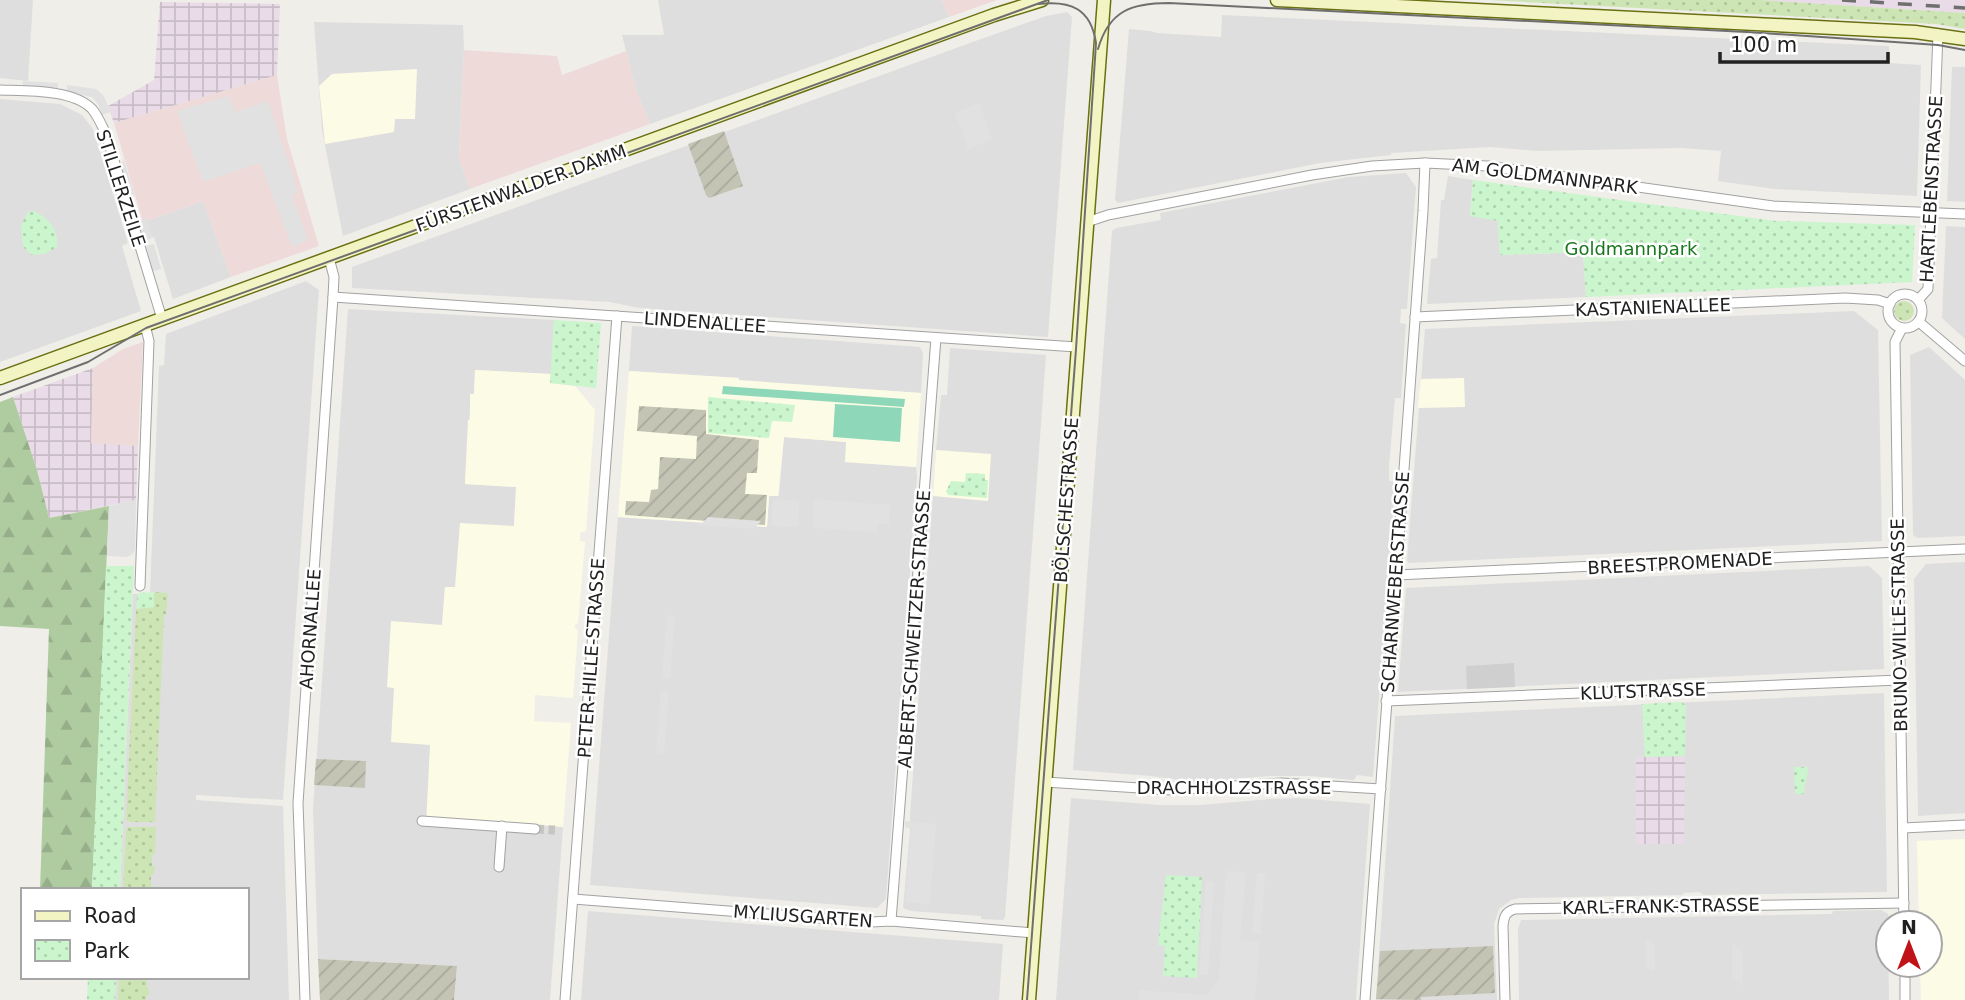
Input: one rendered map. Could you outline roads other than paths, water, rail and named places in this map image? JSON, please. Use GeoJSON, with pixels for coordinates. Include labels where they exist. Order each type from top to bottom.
{"type":"FeatureCollection","features":[{"type":"Feature","properties":{"kind":"main road","name":"FÜRSTENWALDER DAMM"},"geometry":{"type":"LineString","coordinates":[[0,378],[993,15],[1042,0]]}},
{"type":"Feature","properties":{"kind":"main road","name":"BÖLSCHESTRASSE"},"geometry":{"type":"LineString","coordinates":[[1028,1000],[1104,0]]}},
{"type":"Feature","properties":{"kind":"main road"},"geometry":{"type":"LineString","coordinates":[[1277,0],[1938,34],[1965,38]]}},
{"type":"Feature","properties":{"kind":"street","name":"HARTLEBENSTRASSE"},"geometry":{"type":"LineString","coordinates":[[1918,300],[1928,289],[1938,34]]}},
{"type":"Feature","properties":{"kind":"street","name":"STILLERZEILE"},"geometry":{"type":"LineString","coordinates":[[0,90],[60,95],[80,100],[92,109],[106,134],[162,319]]}},
{"type":"Feature","properties":{"kind":"street","name":"AM GOLDMANNPARK"},"geometry":{"type":"LineString","coordinates":[[1087,222],[1108,215],[1312,175],[1372,166],[1425,163],[1488,166],[1773,206],[1965,214]]}},
{"type":"Feature","properties":{"kind":"street","name":"SCHARNWEBERSTRASSE"},"geometry":{"type":"LineString","coordinates":[[1365,1000],[1425,163]]}},
{"type":"Feature","properties":{"kind":"street","name":"AHORNALLEE"},"geometry":{"type":"LineString","coordinates":[[305,1000],[298,803],[333,297],[334,276],[329,258]]}},
{"type":"Feature","properties":{"kind":"street"},"geometry":{"type":"LineString","coordinates":[[1903,294],[1918,300],[1922,307],[1919,322],[1911,328],[1895,325],[1888,311],[1895,298],[1903,294]]}},
{"type":"Feature","properties":{"kind":"street","name":"LINDENALLEE"},"geometry":{"type":"LineString","coordinates":[[333,297],[1077,347]]}},
{"type":"Feature","properties":{"kind":"street","name":"KASTANIENALLEE"},"geometry":{"type":"LineString","coordinates":[[1415,317],[1845,298],[1878,300],[1890,304]]}},
{"type":"Feature","properties":{"kind":"street","name":"PETER-HILLE-STRASSE"},"geometry":{"type":"LineString","coordinates":[[565,1000],[617,316]]}},
{"type":"Feature","properties":{"kind":"street"},"geometry":{"type":"LineString","coordinates":[[1919,322],[1965,361]]}},
{"type":"Feature","properties":{"kind":"street"},"geometry":{"type":"LineString","coordinates":[[139,586],[149,349],[149,336],[145,325]]}},
{"type":"Feature","properties":{"kind":"street","name":"BRUNO-WILLE-STRASSE"},"geometry":{"type":"LineString","coordinates":[[1902,328],[1895,342],[1904,909]]}},
{"type":"Feature","properties":{"kind":"street","name":"ALBERT-SCHWEITZER-STRASSE"},"geometry":{"type":"LineString","coordinates":[[891,921],[936,338]]}},
{"type":"Feature","properties":{"kind":"street","name":"BREESTPROMENADE"},"geometry":{"type":"LineString","coordinates":[[1396,575],[1965,549]]}},
{"type":"Feature","properties":{"kind":"street","name":"KLUTSTRASSE"},"geometry":{"type":"LineString","coordinates":[[1387,701],[1900,680]]}},
{"type":"Feature","properties":{"kind":"street","name":"DRACHHOLZSTRASSE"},"geometry":{"type":"LineString","coordinates":[[1045,782],[1171,790],[1301,783],[1381,789]]}},
{"type":"Feature","properties":{"kind":"street"},"geometry":{"type":"LineString","coordinates":[[422,821],[535,828]]}},
{"type":"Feature","properties":{"kind":"street"},"geometry":{"type":"LineString","coordinates":[[1903,828],[1965,825]]}},
{"type":"Feature","properties":{"kind":"street"},"geometry":{"type":"LineString","coordinates":[[499,867],[502,826]]}},
{"type":"Feature","properties":{"kind":"street","name":"MYLIUSGARTEN"},"geometry":{"type":"LineString","coordinates":[[573,899],[1034,933]]}},
{"type":"Feature","properties":{"kind":"street","name":"KARL-FRANK-STRASSE"},"geometry":{"type":"LineString","coordinates":[[1505,1000],[1504,916],[1515,909],[1904,902]]}},
{"type":"Feature","properties":{"kind":"street"},"geometry":{"type":"LineString","coordinates":[[1905,979],[1905,1000]]}},
{"type":"Feature","properties":{"kind":"tunnel"},"geometry":{"type":"LineString","coordinates":[[535,829],[555,830]]}},
{"type":"Feature","properties":{"kind":"tram line"},"geometry":{"type":"LineString","coordinates":[[0,395],[88,362],[146,328],[1048,0]]}},
{"type":"Feature","properties":{"kind":"tram line"},"geometry":{"type":"LineString","coordinates":[[1098,49],[1108,26],[1123,12],[1143,5],[1169,3],[1747,32],[1938,45],[1965,50]]}},
{"type":"Feature","properties":{"kind":"tram line"},"geometry":{"type":"LineString","coordinates":[[1027,1000],[1096,43],[1089,22],[1078,9],[1060,4],[1038,4]]}},
{"type":"Feature","properties":{"kind":"railway"},"geometry":{"type":"LineString","coordinates":[[1842,0],[1965,8]]}},
{"type":"Feature","properties":{"kind":"park label","name":"Goldmannpark"},"geometry":{"type":"Point","coordinates":[1631,248]}}]}
